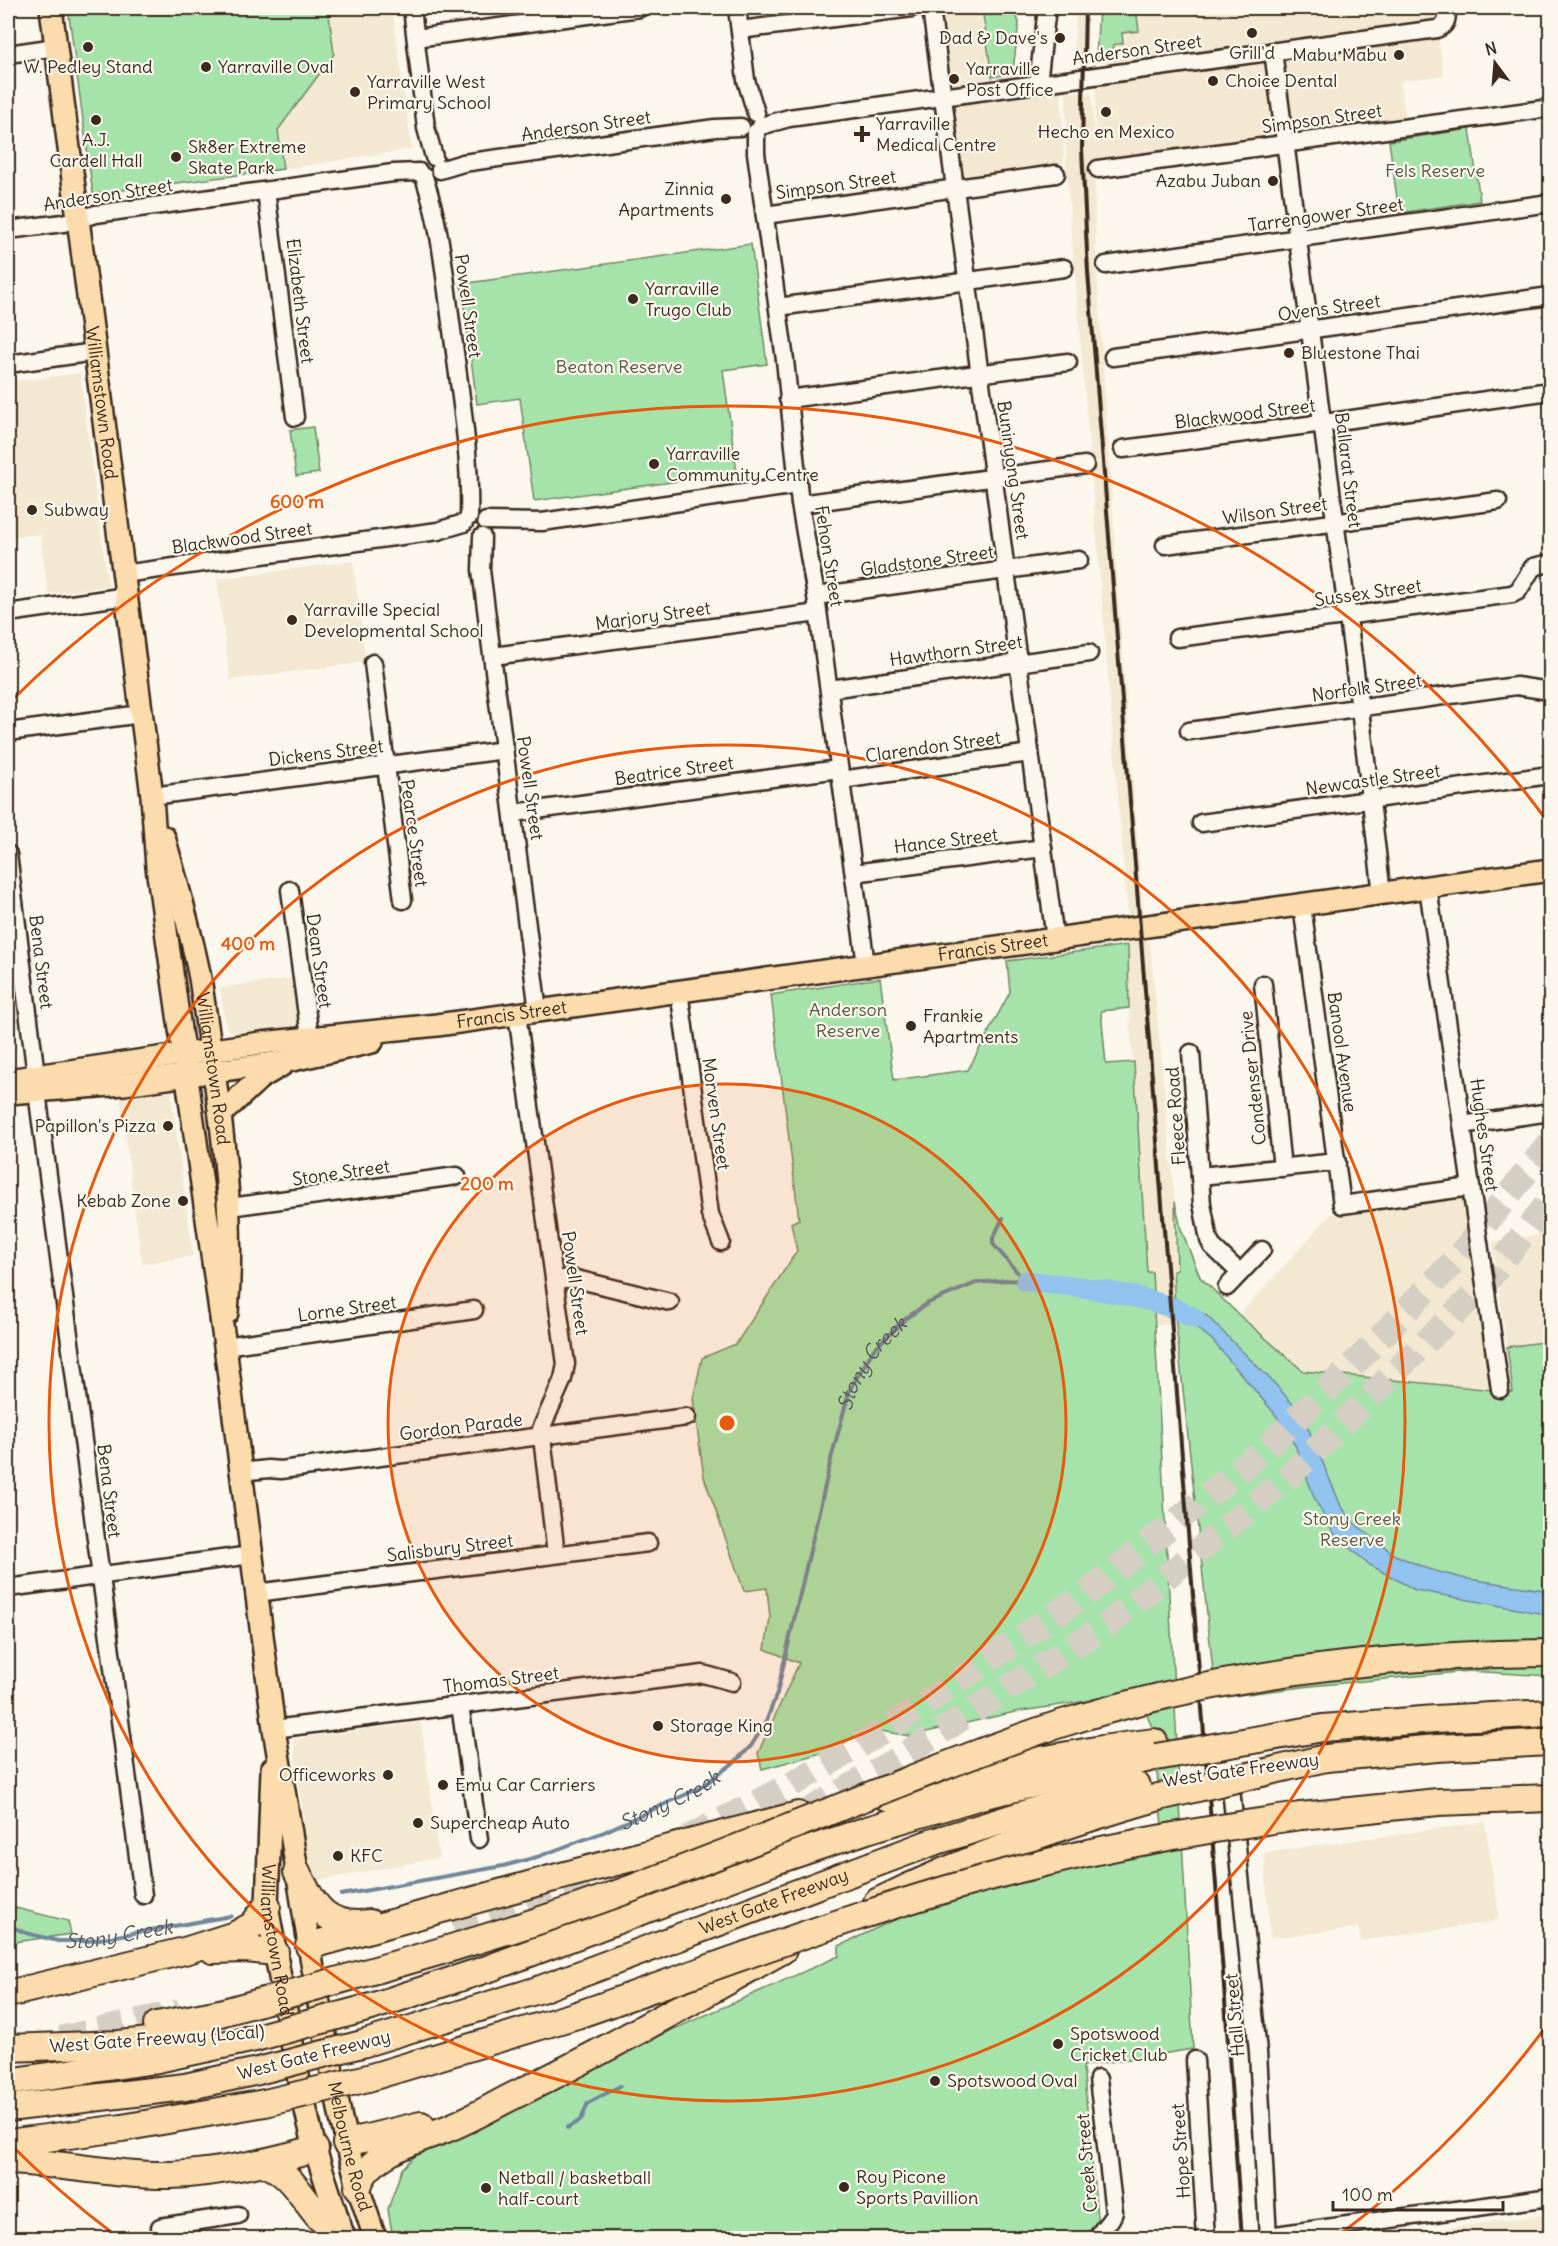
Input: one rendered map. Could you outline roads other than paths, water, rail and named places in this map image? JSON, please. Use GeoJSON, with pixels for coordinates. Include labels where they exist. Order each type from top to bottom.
{"type":"FeatureCollection","features":[{"type":"Feature","properties":{"kind":"highway"},"geometry":{"type":"LineString","coordinates":[[8,2042],[118,2031],[220,2013],[460,1946],[633,1888],[992,1748],[1096,1714],[1206,1687],[1287,1672],[1432,1656],[1551,1653]]}},
{"type":"Feature","properties":{"kind":"highway","name":"West Gate Freeway"},"geometry":{"type":"LineString","coordinates":[[8,2108],[186,2087],[362,2044],[538,1990],[933,1842],[1044,1808],[1157,1769],[1323,1728],[1551,1713]]}},
{"type":"Feature","properties":{"kind":"highway","name":"West Gate Freeway"},"geometry":{"type":"LineString","coordinates":[[307,2026],[490,1968],[867,1830],[984,1795],[1157,1769],[1437,1748],[1551,1742]]}},
{"type":"Feature","properties":{"kind":"highway"},"geometry":{"type":"LineString","coordinates":[[309,1946],[550,1879],[791,1817],[914,1791],[1035,1761],[1102,1749],[1157,1769]]}},
{"type":"Feature","properties":{"kind":"highway"},"geometry":{"type":"LineString","coordinates":[[358,2187],[365,2171],[398,2148],[467,2121],[620,2042],[817,1931],[918,1883],[1039,1834],[1157,1769]]}},
{"type":"Feature","properties":{"kind":"highway"},"geometry":{"type":"LineString","coordinates":[[8,2143],[122,2128],[265,2103],[368,2078],[577,2015],[895,1905],[1018,1869],[1088,1852],[1165,1836],[1301,1816],[1438,1802],[1551,1798]]}},
{"type":"Feature","properties":{"kind":"highway"},"geometry":{"type":"LineString","coordinates":[[297,1872],[314,1904],[322,1913],[333,1918],[361,1924],[410,1918]]}},
{"type":"Feature","properties":{"kind":"highway"},"geometry":{"type":"LineString","coordinates":[[8,1994],[188,1950],[245,1930],[259,1920],[267,1906]]}},
{"type":"Feature","properties":{"kind":"highway"},"geometry":{"type":"LineString","coordinates":[[188,1950],[245,1949],[275,1952]]}},
{"type":"Feature","properties":{"kind":"highway","name":"West Gate Freeway (Local)"},"geometry":{"type":"LineString","coordinates":[[8,2048],[119,2044],[255,2035],[307,2026]]}},
{"type":"Feature","properties":{"kind":"highway"},"geometry":{"type":"LineString","coordinates":[[8,2082],[148,2061],[255,2035]]}},
{"type":"Feature","properties":{"kind":"highway"},"geometry":{"type":"LineString","coordinates":[[346,2143],[420,2125],[516,2094]]}},
{"type":"Feature","properties":{"kind":"highway"},"geometry":{"type":"LineString","coordinates":[[8,2161],[170,2175],[263,2163],[315,2150]]}},
{"type":"Feature","properties":{"kind":"highway"},"geometry":{"type":"LineString","coordinates":[[263,2163],[274,2166],[284,2174],[319,2217],[343,2238]]}},
{"type":"Feature","properties":{"kind":"main road","name":"Williamstown Road"},"geometry":{"type":"LineString","coordinates":[[51,8],[152,796],[157,867],[225,1346],[274,1730],[309,1946]]}},
{"type":"Feature","properties":{"kind":"main road","name":"Williamstown Road"},"geometry":{"type":"LineString","coordinates":[[152,796],[192,939],[220,1115],[230,1207],[231,1266],[225,1346]]}},
{"type":"Feature","properties":{"kind":"main road","name":"Francis Street"},"geometry":{"type":"LineString","coordinates":[[8,1080],[37,1084],[124,1084],[186,1065],[212,1061],[310,1037],[437,1025],[1551,870]]}},
{"type":"Feature","properties":{"kind":"main road","name":"Francis Street"},"geometry":{"type":"LineString","coordinates":[[212,1061],[288,1061],[437,1025]]}},
{"type":"Feature","properties":{"kind":"main road"},"geometry":{"type":"LineString","coordinates":[[220,1115],[260,1078],[288,1061]]}},
{"type":"Feature","properties":{"kind":"main road","name":"Francis Street"},"geometry":{"type":"LineString","coordinates":[[8,1093],[37,1084]]}},
{"type":"Feature","properties":{"kind":"main road","name":"Williamstown Road"},"geometry":{"type":"LineString","coordinates":[[274,1730],[267,1906],[299,2080],[315,2150]]}},
{"type":"Feature","properties":{"kind":"main road"},"geometry":{"type":"LineString","coordinates":[[275,1952],[309,1946]]}},
{"type":"Feature","properties":{"kind":"main road","name":"Melbourne Road"},"geometry":{"type":"LineString","coordinates":[[309,1946],[346,2143],[375,2238]]}},
{"type":"Feature","properties":{"kind":"main road"},"geometry":{"type":"LineString","coordinates":[[315,2150],[346,2143]]}},
{"type":"Feature","properties":{"kind":"main road","name":"Melbourne Road"},"geometry":{"type":"LineString","coordinates":[[315,2150],[343,2238]]}},
{"type":"Feature","properties":{"kind":"street","name":"Powell Street"},"geometry":{"type":"LineString","coordinates":[[412,8],[429,167],[538,1011]]}},
{"type":"Feature","properties":{"kind":"street"},"geometry":{"type":"LineString","coordinates":[[416,38],[640,8]]}},
{"type":"Feature","properties":{"kind":"street","name":"Fehon Street"},"geometry":{"type":"LineString","coordinates":[[736,8],[778,307],[800,504],[816,596],[866,965]]}},
{"type":"Feature","properties":{"kind":"street"},"geometry":{"type":"LineString","coordinates":[[740,30],[912,8]]}},
{"type":"Feature","properties":{"kind":"street","name":"Buninyong Street"},"geometry":{"type":"LineString","coordinates":[[931,8],[1055,939]]}},
{"type":"Feature","properties":{"kind":"street"},"geometry":{"type":"LineString","coordinates":[[1038,83],[1047,8]]}},
{"type":"Feature","properties":{"kind":"street","name":"Anderson Street"},"geometry":{"type":"LineString","coordinates":[[8,231],[96,214],[1437,29],[1445,24],[1447,11]]}},
{"type":"Feature","properties":{"kind":"street"},"geometry":{"type":"LineString","coordinates":[[8,54],[56,47]]}},
{"type":"Feature","properties":{"kind":"street","name":"Ballarat Street"},"geometry":{"type":"LineString","coordinates":[[1274,51],[1382,894]]}},
{"type":"Feature","properties":{"kind":"street","name":"Simpson Street"},"geometry":{"type":"LineString","coordinates":[[1098,169],[1551,108]]}},
{"type":"Feature","properties":{"kind":"street","name":"Simpson Street"},"geometry":{"type":"LineString","coordinates":[[765,215],[1056,174]]}},
{"type":"Feature","properties":{"kind":"street","name":"Elizabeth Street"},"geometry":{"type":"LineString","coordinates":[[266,191],[295,417]]}},
{"type":"Feature","properties":{"kind":"street","name":"Tarrengower Street"},"geometry":{"type":"LineString","coordinates":[[1106,265],[1551,203]]}},
{"type":"Feature","properties":{"kind":"street"},"geometry":{"type":"LineString","coordinates":[[778,307],[1064,268]]}},
{"type":"Feature","properties":{"kind":"street","name":"Ovens Street"},"geometry":{"type":"LineString","coordinates":[[1113,357],[1551,296]]}},
{"type":"Feature","properties":{"kind":"street"},"geometry":{"type":"LineString","coordinates":[[8,364],[95,352]]}},
{"type":"Feature","properties":{"kind":"street"},"geometry":{"type":"LineString","coordinates":[[788,399],[1068,362]]}},
{"type":"Feature","properties":{"kind":"street","name":"Blackwood Street"},"geometry":{"type":"LineString","coordinates":[[1123,449],[1322,424],[1551,391]]}},
{"type":"Feature","properties":{"kind":"street"},"geometry":{"type":"LineString","coordinates":[[800,504],[1085,465]]}},
{"type":"Feature","properties":{"kind":"street","name":"Blackwood Street"},"geometry":{"type":"LineString","coordinates":[[123,574],[438,531],[542,522],[798,485]]}},
{"type":"Feature","properties":{"kind":"street","name":"Wilson Street"},"geometry":{"type":"LineString","coordinates":[[1165,545],[1498,501]]}},
{"type":"Feature","properties":{"kind":"street","name":"Gladstone Street"},"geometry":{"type":"LineString","coordinates":[[816,596],[1079,560]]}},
{"type":"Feature","properties":{"kind":"street","name":"Sussex Street"},"geometry":{"type":"LineString","coordinates":[[1177,638],[1512,594],[1518,591],[1533,567],[1551,563]]}},
{"type":"Feature","properties":{"kind":"street"},"geometry":{"type":"LineString","coordinates":[[8,613],[127,596]]}},
{"type":"Feature","properties":{"kind":"street","name":"Marjory Street"},"geometry":{"type":"LineString","coordinates":[[493,656],[818,613]]}},
{"type":"Feature","properties":{"kind":"street","name":"Hawthorn Street"},"geometry":{"type":"LineString","coordinates":[[829,689],[1089,653]]}},
{"type":"Feature","properties":{"kind":"street","name":"Pearce Street"},"geometry":{"type":"LineString","coordinates":[[373,663],[403,900]]}},
{"type":"Feature","properties":{"kind":"street","name":"Norfolk Street"},"geometry":{"type":"LineString","coordinates":[[1189,732],[1516,686],[1551,691]]}},
{"type":"Feature","properties":{"kind":"street"},"geometry":{"type":"LineString","coordinates":[[8,732],[141,714]]}},
{"type":"Feature","properties":{"kind":"street","name":"Dickens Street"},"geometry":{"type":"LineString","coordinates":[[152,796],[505,750]]}},
{"type":"Feature","properties":{"kind":"street","name":"Clarendon Street"},"geometry":{"type":"LineString","coordinates":[[840,774],[1030,753]]}},
{"type":"Feature","properties":{"kind":"street","name":"Beatrice Street"},"geometry":{"type":"LineString","coordinates":[[514,813],[840,774]]}},
{"type":"Feature","properties":{"kind":"street","name":"Newcastle Street"},"geometry":{"type":"LineString","coordinates":[[1201,823],[1551,775]]}},
{"type":"Feature","properties":{"kind":"street","name":"Hance Street"},"geometry":{"type":"LineString","coordinates":[[854,873],[1043,848]]}},
{"type":"Feature","properties":{"kind":"street","name":"Bena Street"},"geometry":{"type":"LineString","coordinates":[[8,854],[142,1894]]}},
{"type":"Feature","properties":{"kind":"street","name":"Hughes Street"},"geometry":{"type":"LineString","coordinates":[[1428,887],[1500,1389]]}},
{"type":"Feature","properties":{"kind":"street","name":"Dean Street"},"geometry":{"type":"LineString","coordinates":[[290,890],[310,1037]]}},
{"type":"Feature","properties":{"kind":"street","name":"Banool Avenue"},"geometry":{"type":"LineString","coordinates":[[1302,905],[1342,1204],[1471,1186]]}},
{"type":"Feature","properties":{"kind":"street","name":"Condenser Drive"},"geometry":{"type":"LineString","coordinates":[[1263,984],[1282,1168]]}},
{"type":"Feature","properties":{"kind":"street","name":"Morven Street"},"geometry":{"type":"LineString","coordinates":[[679,991],[710,1214],[721,1242]]}},
{"type":"Feature","properties":{"kind":"street","name":"Powell Street"},"geometry":{"type":"LineString","coordinates":[[517,1014],[566,1370],[544,1419],[542,1437],[556,1554]]}},
{"type":"Feature","properties":{"kind":"street","name":"Fleece Road"},"geometry":{"type":"LineString","coordinates":[[1191,1053],[1202,1204],[1209,1240],[1212,1246],[1240,1273]]}},
{"type":"Feature","properties":{"kind":"street"},"geometry":{"type":"LineString","coordinates":[[1462,1125],[1551,1112]]}},
{"type":"Feature","properties":{"kind":"street"},"geometry":{"type":"LineString","coordinates":[[1200,1176],[1337,1162]]}},
{"type":"Feature","properties":{"kind":"street","name":"Stone Street"},"geometry":{"type":"LineString","coordinates":[[230,1207],[457,1176]]}},
{"type":"Feature","properties":{"kind":"street"},"geometry":{"type":"LineString","coordinates":[[1227,1287],[1262,1250]]}},
{"type":"Feature","properties":{"kind":"street"},"geometry":{"type":"LineString","coordinates":[[555,1279],[576,1279],[670,1302]]}},
{"type":"Feature","properties":{"kind":"street","name":"Lorne Street"},"geometry":{"type":"LineString","coordinates":[[225,1346],[474,1311]]}},
{"type":"Feature","properties":{"kind":"street","name":"Gordon Parade"},"geometry":{"type":"LineString","coordinates":[[241,1472],[280,1470],[687,1418]]}},
{"type":"Feature","properties":{"kind":"street","name":"Salisbury Street"},"geometry":{"type":"LineString","coordinates":[[256,1593],[648,1542]]}},
{"type":"Feature","properties":{"kind":"street"},"geometry":{"type":"LineString","coordinates":[[8,1588],[251,1555]]}},
{"type":"Feature","properties":{"kind":"street","name":"Thomas Street"},"geometry":{"type":"LineString","coordinates":[[274,1730],[703,1674],[732,1682]]}},
{"type":"Feature","properties":{"kind":"street"},"geometry":{"type":"LineString","coordinates":[[460,1705],[478,1839]]}},
{"type":"Feature","properties":{"kind":"street","name":"Hall Street"},"geometry":{"type":"LineString","coordinates":[[1231,1788],[1258,2052],[1268,2237]]}},
{"type":"Feature","properties":{"kind":"street","name":"Hope Street"},"geometry":{"type":"LineString","coordinates":[[1195,2060],[1206,2238]]}},
{"type":"Feature","properties":{"kind":"street","name":"Creek Street"},"geometry":{"type":"LineString","coordinates":[[1098,2079],[1114,2212],[1113,2218],[1101,2229],[1098,2238]]}},
{"type":"Feature","properties":{"kind":"street"},"geometry":{"type":"LineString","coordinates":[[1268,2237],[1551,2197]]}},
{"type":"Feature","properties":{"kind":"street"},"geometry":{"type":"LineString","coordinates":[[162,2238],[160,2227],[238,2215]]}},
{"type":"Feature","properties":{"kind":"water"},"geometry":{"type":"Polygon","coordinates":[[[1169,1295],[1207,1316],[1276,1385],[1303,1416],[1341,1506],[1354,1523],[1395,1555],[1428,1569],[1462,1578],[1550,1591],[1550,1615],[1415,1590],[1370,1565],[1336,1537],[1315,1500],[1295,1445],[1275,1414],[1212,1340],[1191,1323],[1170,1315],[1169,1295]]]}},
{"type":"Feature","properties":{"kind":"waterway"},"geometry":{"type":"LineString","coordinates":[[1003,1218],[993,1238],[993,1244],[1025,1281]]}},
{"type":"Feature","properties":{"kind":"waterway","name":"Stony Creek"},"geometry":{"type":"LineString","coordinates":[[341,1895],[503,1866],[537,1857],[604,1832],[700,1788],[736,1761],[751,1746],[766,1722],[777,1693],[833,1451],[850,1389],[874,1349],[904,1320],[928,1303],[976,1283],[1026,1281]]}},
{"type":"Feature","properties":{"kind":"waterway","name":"Stony Creek"},"geometry":{"type":"LineString","coordinates":[[1026,1281],[1113,1292],[1157,1303],[1194,1318]]}},
{"type":"Feature","properties":{"kind":"waterway","name":"Stony Creek"},"geometry":{"type":"LineString","coordinates":[[8,1925],[26,1933],[58,1941],[88,1941],[231,1916]]}},
{"type":"Feature","properties":{"kind":"waterway"},"geometry":{"type":"LineString","coordinates":[[567,2128],[581,2120],[588,2103],[620,2086]]}},
{"type":"Feature","properties":{"kind":"tunnel"},"geometry":{"type":"LineString","coordinates":[[688,1838],[787,1787],[887,1729],[1087,1593],[1262,1452],[1366,1352],[1460,1255],[1550,1143]]}},
{"type":"Feature","properties":{"kind":"tunnel"},"geometry":{"type":"LineString","coordinates":[[807,1812],[906,1754],[1111,1622],[1288,1477],[1482,1287],[1550,1201]]}},
{"type":"Feature","properties":{"kind":"tunnel"},"geometry":{"type":"LineString","coordinates":[[455,1934],[487,1924],[619,1870]]}},
{"type":"Feature","properties":{"kind":"tunnel"},"geometry":{"type":"LineString","coordinates":[[61,2039],[180,2012]]}},
{"type":"Feature","properties":{"kind":"railway"},"geometry":{"type":"LineString","coordinates":[[1085,8],[1082,149],[1088,272],[1242,2238]]}},
{"type":"Feature","properties":{"kind":"place","name":"Grill'd"},"geometry":{"type":"Point","coordinates":[1252,33]}},
{"type":"Feature","properties":{"kind":"place","name":"Dad & Dave's"},"geometry":{"type":"Point","coordinates":[1060,38]}},
{"type":"Feature","properties":{"kind":"place","name":"W. Pedley Stand"},"geometry":{"type":"Point","coordinates":[88,47]}},
{"type":"Feature","properties":{"kind":"place","name":"Mabu Mabu"},"geometry":{"type":"Point","coordinates":[1399,55]}},
{"type":"Feature","properties":{"kind":"place","name":"Yarraville Oval"},"geometry":{"type":"Point","coordinates":[206,67]}},
{"type":"Feature","properties":{"kind":"place","name":"Yarraville Post Office"},"geometry":{"type":"Point","coordinates":[954,79]}},
{"type":"Feature","properties":{"kind":"place","name":"Choice Dental"},"geometry":{"type":"Point","coordinates":[1213,81]}},
{"type":"Feature","properties":{"kind":"place","name":"Yarraville West Primary School"},"geometry":{"type":"Point","coordinates":[355,92]}},
{"type":"Feature","properties":{"kind":"place","name":"Hecho en Mexico"},"geometry":{"type":"Point","coordinates":[1106,112]}},
{"type":"Feature","properties":{"kind":"place","name":"A.J. Cardell Hall"},"geometry":{"type":"Point","coordinates":[96,120]}},
{"type":"Feature","properties":{"kind":"place","name":"Yarraville Medical Centre"},"geometry":{"type":"Point","coordinates":[862,134]}},
{"type":"Feature","properties":{"kind":"place","name":"Sk8er Extreme Skate Park"},"geometry":{"type":"Point","coordinates":[176,157]}},
{"type":"Feature","properties":{"kind":"place","name":"Azabu Juban"},"geometry":{"type":"Point","coordinates":[1273,181]}},
{"type":"Feature","properties":{"kind":"place","name":"Zinnia Apartments"},"geometry":{"type":"Point","coordinates":[726,199]}},
{"type":"Feature","properties":{"kind":"place","name":"Yarraville Trugo Club"},"geometry":{"type":"Point","coordinates":[633,299]}},
{"type":"Feature","properties":{"kind":"place","name":"Bluestone Thai"},"geometry":{"type":"Point","coordinates":[1289,353]}},
{"type":"Feature","properties":{"kind":"place","name":"Yarraville Community Centre"},"geometry":{"type":"Point","coordinates":[654,464]}},
{"type":"Feature","properties":{"kind":"place","name":"Subway"},"geometry":{"type":"Point","coordinates":[32,510]}},
{"type":"Feature","properties":{"kind":"place","name":"Yarraville Special Developmental School"},"geometry":{"type":"Point","coordinates":[292,620]}},
{"type":"Feature","properties":{"kind":"place","name":"Frankie Apartments"},"geometry":{"type":"Point","coordinates":[911,1026]}},
{"type":"Feature","properties":{"kind":"place","name":"Papillon's Pizza"},"geometry":{"type":"Point","coordinates":[168,1126]}},
{"type":"Feature","properties":{"kind":"place","name":"Kebab Zone"},"geometry":{"type":"Point","coordinates":[183,1201]}},
{"type":"Feature","properties":{"kind":"place","name":"Storage King"},"geometry":{"type":"Point","coordinates":[658,1726]}},
{"type":"Feature","properties":{"kind":"place","name":"Officeworks"},"geometry":{"type":"Point","coordinates":[388,1775]}},
{"type":"Feature","properties":{"kind":"place","name":"Emu Car Carriers"},"geometry":{"type":"Point","coordinates":[443,1785]}},
{"type":"Feature","properties":{"kind":"place","name":"Supercheap Auto"},"geometry":{"type":"Point","coordinates":[418,1823]}},
{"type":"Feature","properties":{"kind":"place","name":"KFC"},"geometry":{"type":"Point","coordinates":[338,1856]}},
{"type":"Feature","properties":{"kind":"place","name":"Spotswood Cricket Club"},"geometry":{"type":"Point","coordinates":[1058,2044]}},
{"type":"Feature","properties":{"kind":"place","name":"Spotswood Oval"},"geometry":{"type":"Point","coordinates":[935,2081]}},
{"type":"Feature","properties":{"kind":"place","name":"Roy Picone Sports Pavillion"},"geometry":{"type":"Point","coordinates":[844,2187]}},
{"type":"Feature","properties":{"kind":"place","name":"Netball / basketball half-court"},"geometry":{"type":"Point","coordinates":[486,2188]}},
{"type":"Feature","properties":{"kind":"park label","name":"Fels Reserve"},"geometry":{"type":"Point","coordinates":[1435,171]}},
{"type":"Feature","properties":{"kind":"park label","name":"Beaton Reserve"},"geometry":{"type":"Point","coordinates":[619,367]}},
{"type":"Feature","properties":{"kind":"park label","name":"Anderson Reserve"},"geometry":{"type":"Point","coordinates":[848,1020]}},
{"type":"Feature","properties":{"kind":"park label","name":"Stony Creek Reserve"},"geometry":{"type":"Point","coordinates":[1352,1529]}}]}
